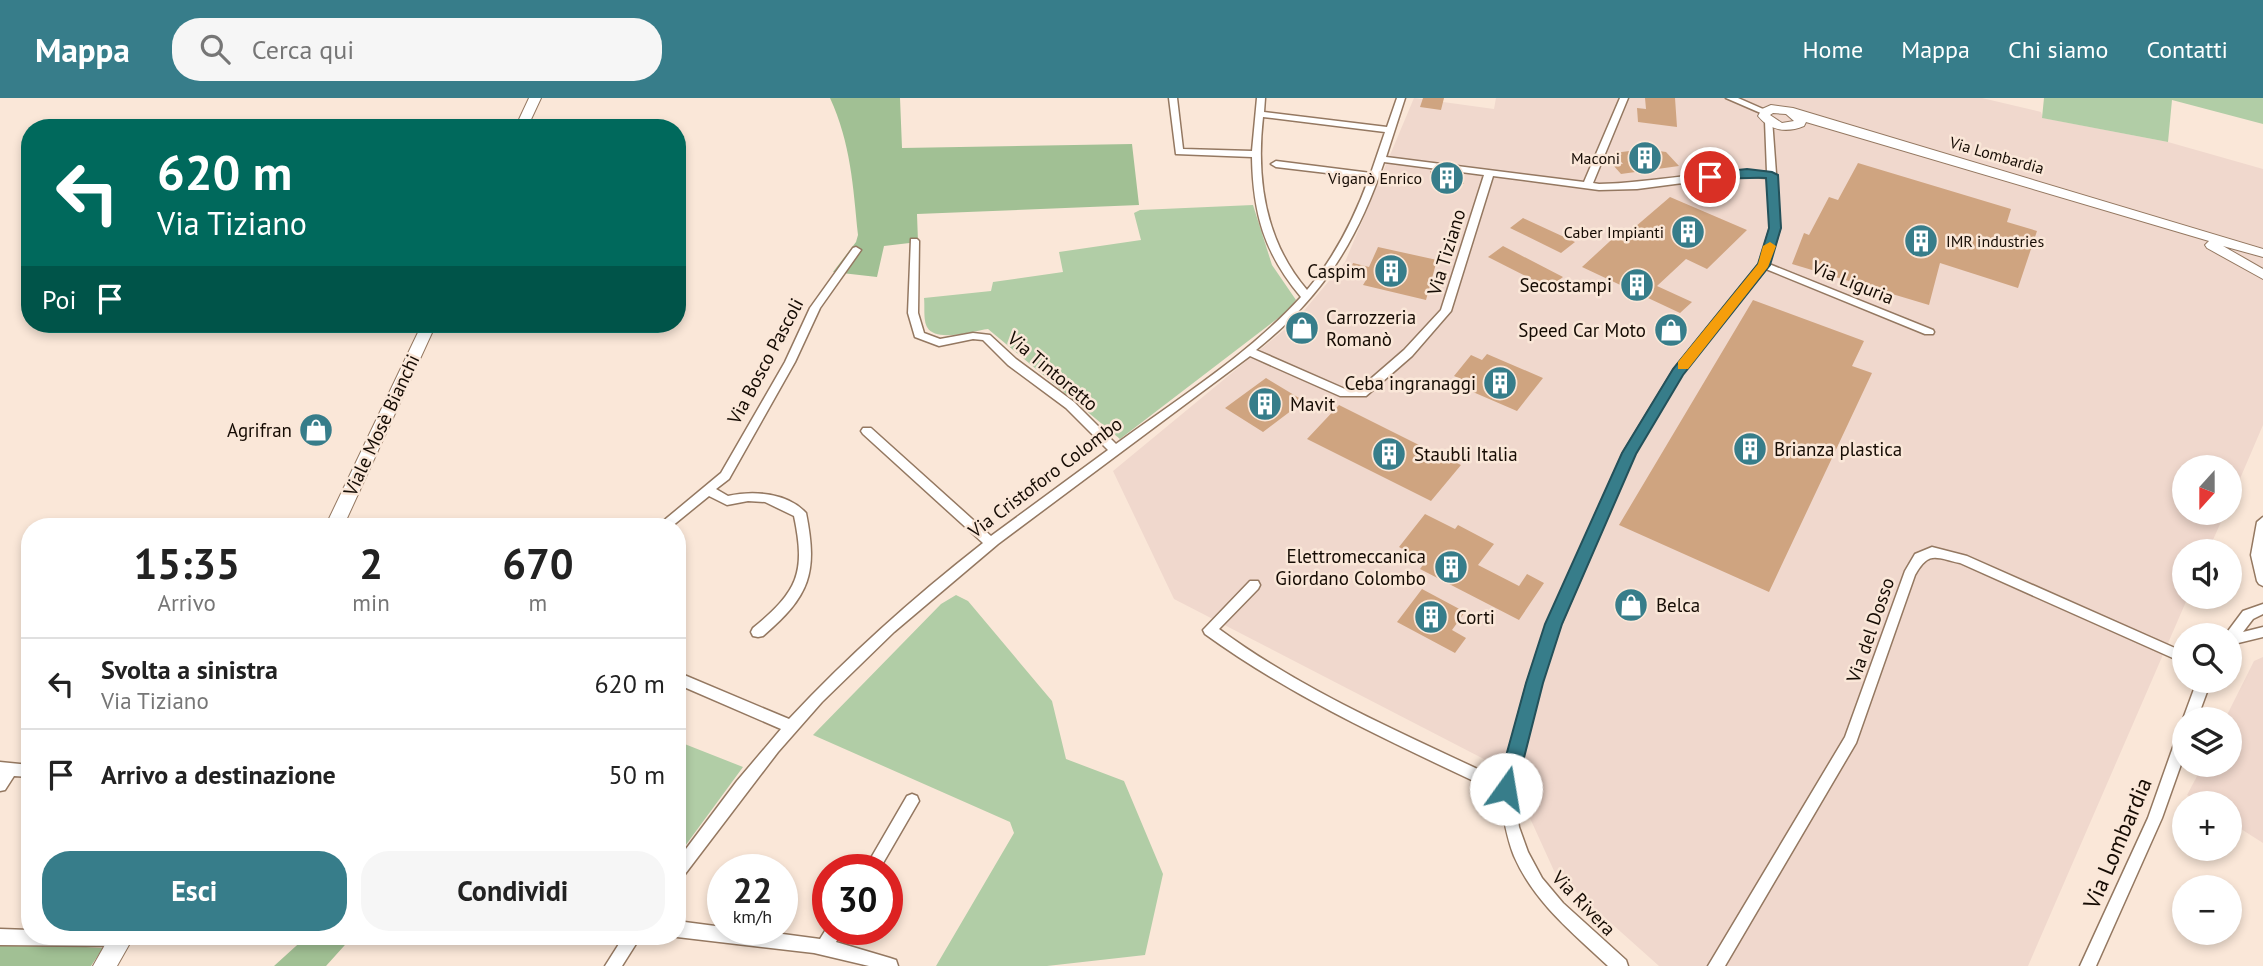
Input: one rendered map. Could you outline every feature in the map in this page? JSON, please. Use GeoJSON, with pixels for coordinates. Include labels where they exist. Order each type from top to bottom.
{"type":"FeatureCollection","features":[{"type":"Feature","properties":{"kind":"street"},"geometry":{"type":"LineString","coordinates":[[1173,98],[1179,152],[1257,154]]}},
{"type":"Feature","properties":{"kind":"street"},"geometry":{"type":"LineString","coordinates":[[1261,98],[1257,154],[1258,197],[1265,229],[1280,262],[1307,297]]}},
{"type":"Feature","properties":{"kind":"street","name":"Via Cristoforo Colombo"},"geometry":{"type":"LineString","coordinates":[[686,861],[752,773],[792,727],[898,622],[991,543],[1249,351],[1288,318],[1307,297],[1345,243],[1374,176],[1401,98]]}},
{"type":"Feature","properties":{"kind":"street"},"geometry":{"type":"LineString","coordinates":[[1587,186],[1624,98]]}},
{"type":"Feature","properties":{"kind":"street"},"geometry":{"type":"LineString","coordinates":[[1730,98],[1783,109],[1794,122]]}},
{"type":"Feature","properties":{"kind":"street"},"geometry":{"type":"LineString","coordinates":[[525,119],[534,101]]}},
{"type":"Feature","properties":{"kind":"street"},"geometry":{"type":"LineString","coordinates":[[1766,106],[1794,122]]}},
{"type":"Feature","properties":{"kind":"street","name":"Via Rivera"},"geometry":{"type":"LineString","coordinates":[[1620,966],[1558,908],[1537,883],[1511,827],[1506,789],[1534,683],[1554,624],[1629,453],[1678,372],[1764,265],[1775,228],[1766,106]]}},
{"type":"Feature","properties":{"kind":"street"},"geometry":{"type":"LineString","coordinates":[[1259,114],[1390,130]]}},
{"type":"Feature","properties":{"kind":"street"},"geometry":{"type":"LineString","coordinates":[[1769,136],[1794,122]]}},
{"type":"Feature","properties":{"kind":"street","name":"Via Lombardia"},"geometry":{"type":"LineString","coordinates":[[1794,122],[1830,125],[2263,253]]}},
{"type":"Feature","properties":{"kind":"street"},"geometry":{"type":"LineString","coordinates":[[1380,159],[1587,186],[1626,187],[1736,173],[1772,175]]}},
{"type":"Feature","properties":{"kind":"street"},"geometry":{"type":"LineString","coordinates":[[1276,164],[1374,176]]}},
{"type":"Feature","properties":{"kind":"street","name":"Via Tiziano"},"geometry":{"type":"LineString","coordinates":[[1249,351],[1333,390],[1362,393],[1408,353],[1446,311],[1489,174]]}},
{"type":"Feature","properties":{"kind":"street","name":"Via Lombardia"},"geometry":{"type":"LineString","coordinates":[[2155,219],[2263,271]]}},
{"type":"Feature","properties":{"kind":"street","name":"Via Tintoretto"},"geometry":{"type":"LineString","coordinates":[[914,241],[912,296],[919,335],[939,342],[974,336],[986,337],[1012,362],[1070,405],[1115,450]]}},
{"type":"Feature","properties":{"kind":"street","name":"Via Bosco Pascoli"},"geometry":{"type":"LineString","coordinates":[[673,518],[725,476],[790,362],[815,308],[856,250]]}},
{"type":"Feature","properties":{"kind":"street","name":"Via Liguria"},"geometry":{"type":"LineString","coordinates":[[1764,265],[1929,332]]}},
{"type":"Feature","properties":{"kind":"street","name":"Viale Mosè Bianchi"},"geometry":{"type":"LineString","coordinates":[[338,518],[425,333]]}},
{"type":"Feature","properties":{"kind":"street"},"geometry":{"type":"LineString","coordinates":[[867,431],[991,543]]}},
{"type":"Feature","properties":{"kind":"street"},"geometry":{"type":"LineString","coordinates":[[708,490],[727,501],[744,496],[767,496],[800,513],[807,562],[800,587],[785,611],[758,632]]}},
{"type":"Feature","properties":{"kind":"street"},"geometry":{"type":"LineString","coordinates":[[2263,522],[2257,555],[2263,581]]}},
{"type":"Feature","properties":{"kind":"street","name":"Via del Dosso"},"geometry":{"type":"LineString","coordinates":[[1716,966],[1851,739],[1909,574],[1919,557],[1932,552],[1963,559],[2172,653]]}},
{"type":"Feature","properties":{"kind":"street"},"geometry":{"type":"LineString","coordinates":[[1254,585],[1210,630],[1228,645],[1311,695],[1506,789]]}},
{"type":"Feature","properties":{"kind":"street"},"geometry":{"type":"LineString","coordinates":[[2242,623],[2248,615],[2263,609]]}},
{"type":"Feature","properties":{"kind":"street"},"geometry":{"type":"LineString","coordinates":[[2242,637],[2263,632]]}},
{"type":"Feature","properties":{"kind":"street"},"geometry":{"type":"LineString","coordinates":[[686,682],[792,727]]}},
{"type":"Feature","properties":{"kind":"street"},"geometry":{"type":"LineString","coordinates":[[0,785],[6,769]]}},
{"type":"Feature","properties":{"kind":"street","name":"Via Lombardia"},"geometry":{"type":"LineString","coordinates":[[2088,966],[2155,818],[2172,770]]}},
{"type":"Feature","properties":{"kind":"street"},"geometry":{"type":"LineString","coordinates":[[881,854],[912,801]]}},
{"type":"Feature","properties":{"kind":"street"},"geometry":{"type":"LineString","coordinates":[[686,930],[823,948],[869,957],[891,966]]}},
{"type":"Feature","properties":{"kind":"street"},"geometry":{"type":"LineString","coordinates":[[0,937],[21,937]]}},
{"type":"Feature","properties":{"kind":"street"},"geometry":{"type":"LineString","coordinates":[[104,966],[117,945]]}},
{"type":"Feature","properties":{"kind":"street"},"geometry":{"type":"LineString","coordinates":[[613,966],[627,945]]}},
{"type":"Feature","properties":{"kind":"shaded area"},"geometry":{"type":"Polygon","coordinates":[[[1414,98],[1494,109],[1496,98],[1982,98],[2041,112],[2043,118],[2168,142],[2263,169],[2263,425],[2242,474],[2242,455],[2172,455],[2172,525],[2220,525],[2213,539],[2172,539],[2172,609],[2183,609],[2177,623],[2172,623],[2172,634],[2028,966],[1659,966],[1555,873],[1509,772],[1174,599],[1113,471],[1296,320],[1345,262],[1414,98]]]}},
{"type":"Feature","properties":{"kind":"shaded area"},"geometry":{"type":"Polygon","coordinates":[[[2263,657],[2263,843],[2242,830],[2242,791],[2189,791],[2197,777],[2242,777],[2242,707],[2231,707],[2238,693],[2242,693],[2242,685],[2254,661],[2263,657]]]}},
{"type":"Feature","properties":{"kind":"green space"},"geometry":{"type":"Polygon","coordinates":[[[830,98],[900,98],[902,148],[1132,144],[1139,205],[917,214],[918,242],[884,246],[877,277],[833,272],[856,242],[858,235],[847,149],[830,98]]]}},
{"type":"Feature","properties":{"kind":"green space"},"geometry":{"type":"Polygon","coordinates":[[[2044,98],[2263,98],[2263,124],[2172,100],[2168,142],[2042,118],[2044,98]]]}},
{"type":"Feature","properties":{"kind":"green space"},"geometry":{"type":"Polygon","coordinates":[[[1253,205],[1272,265],[1296,300],[1286,312],[1120,439],[988,329],[946,335],[932,332],[927,327],[924,298],[991,291],[993,282],[1063,272],[1059,252],[1141,240],[1134,213],[1140,210],[1253,205]]]}},
{"type":"Feature","properties":{"kind":"green space"},"geometry":{"type":"Polygon","coordinates":[[[956,595],[968,601],[1052,701],[1066,759],[1124,781],[1163,874],[1145,955],[1047,966],[936,966],[1014,833],[1010,822],[813,735],[941,604],[956,595]]]}},
{"type":"Feature","properties":{"kind":"green space"},"geometry":{"type":"Polygon","coordinates":[[[686,745],[743,767],[686,845],[686,745]]]}},
{"type":"Feature","properties":{"kind":"green space"},"geometry":{"type":"Polygon","coordinates":[[[0,942],[103,948],[91,966],[0,966],[0,942]]]}},
{"type":"Feature","properties":{"kind":"green space"},"geometry":{"type":"Polygon","coordinates":[[[297,945],[345,945],[326,966],[274,966],[297,945]]]}},
{"type":"Feature","properties":{"kind":"building"},"geometry":{"type":"Polygon","coordinates":[[[1423,98],[1444,98],[1441,110],[1420,107],[1423,98]]]}},
{"type":"Feature","properties":{"kind":"building"},"geometry":{"type":"Polygon","coordinates":[[[1645,98],[1675,98],[1677,127],[1638,122],[1637,108],[1646,109],[1645,98]]]}},
{"type":"Feature","properties":{"kind":"building","name":"Maconi"},"geometry":{"type":"Polygon","coordinates":[[[1645,149],[1666,152],[1679,166],[1621,174],[1613,165],[1623,164],[1614,153],[1645,149]]]}},
{"type":"Feature","properties":{"kind":"building"},"geometry":{"type":"Polygon","coordinates":[[[1858,163],[2011,209],[2007,222],[2037,231],[2018,288],[1940,263],[1929,305],[1792,264],[1804,233],[1809,235],[1829,197],[1838,200],[1858,163]]]}},
{"type":"Feature","properties":{"kind":"building","name":"Viganò Enrico"},"geometry":{"type":"Polygon","coordinates":[[[1430,171],[1463,175],[1464,184],[1430,182],[1430,171]]]}},
{"type":"Feature","properties":{"kind":"building"},"geometry":{"type":"Polygon","coordinates":[[[1670,197],[1747,230],[1707,269],[1686,259],[1657,286],[1692,302],[1680,313],[1582,267],[1622,230],[1628,233],[1670,197]]]}},
{"type":"Feature","properties":{"kind":"building"},"geometry":{"type":"Polygon","coordinates":[[[1523,218],[1575,242],[1561,253],[1510,228],[1523,218]]]}},
{"type":"Feature","properties":{"kind":"building"},"geometry":{"type":"Polygon","coordinates":[[[1503,246],[1563,277],[1549,288],[1488,257],[1503,246]]]}},
{"type":"Feature","properties":{"kind":"building","name":"Caspim"},"geometry":{"type":"Polygon","coordinates":[[[1378,247],[1437,260],[1426,300],[1363,285],[1366,280],[1348,276],[1353,263],[1369,267],[1378,247]]]}},
{"type":"Feature","properties":{"kind":"building","name":"Brianza plastica"},"geometry":{"type":"Polygon","coordinates":[[[1753,300],[1864,341],[1852,366],[1872,373],[1769,592],[1619,525],[1753,300]]]}},
{"type":"Feature","properties":{"kind":"building","name":"Ceba ingranaggi"},"geometry":{"type":"Polygon","coordinates":[[[1487,354],[1543,378],[1517,411],[1459,386],[1463,380],[1454,376],[1471,355],[1482,360],[1487,354]]]}},
{"type":"Feature","properties":{"kind":"building","name":"Mavit"},"geometry":{"type":"Polygon","coordinates":[[[1266,378],[1304,401],[1263,432],[1225,408],[1266,378]]]}},
{"type":"Feature","properties":{"kind":"building","name":"Staubli Italia"},"geometry":{"type":"Polygon","coordinates":[[[1339,405],[1461,465],[1431,501],[1307,439],[1339,405]]]}},
{"type":"Feature","properties":{"kind":"building","name":"Elettromeccanica Giordano Colombo"},"geometry":{"type":"Polygon","coordinates":[[[1425,514],[1455,529],[1458,525],[1494,544],[1478,565],[1519,586],[1527,574],[1544,583],[1519,620],[1420,569],[1426,561],[1399,547],[1425,514]]]}},
{"type":"Feature","properties":{"kind":"building","name":"Corti"},"geometry":{"type":"Polygon","coordinates":[[[1422,589],[1465,612],[1452,630],[1466,638],[1455,653],[1397,622],[1422,589]]]}},
{"type":"Feature","properties":{"kind":"slow traffic"},"geometry":{"type":"LineString","coordinates":[[1683,365],[1764,265],[1770,246]]}},
{"type":"Feature","properties":{"kind":"place","name":"Maconi"},"geometry":{"type":"Point","coordinates":[1645,158]}},
{"type":"Feature","properties":{"kind":"place","name":"Viganò Enrico"},"geometry":{"type":"Point","coordinates":[1447,178]}},
{"type":"Feature","properties":{"kind":"place","name":"Caber Impianti"},"geometry":{"type":"Point","coordinates":[1688,232]}},
{"type":"Feature","properties":{"kind":"place","name":"IMR industries"},"geometry":{"type":"Point","coordinates":[1921,241]}},
{"type":"Feature","properties":{"kind":"place","name":"Caspim"},"geometry":{"type":"Point","coordinates":[1391,271]}},
{"type":"Feature","properties":{"kind":"place","name":"Secostampi"},"geometry":{"type":"Point","coordinates":[1637,285]}},
{"type":"Feature","properties":{"kind":"place","name":"Carrozzeria Romanò"},"geometry":{"type":"Point","coordinates":[1302,328]}},
{"type":"Feature","properties":{"kind":"place","name":"Speed Car Moto"},"geometry":{"type":"Point","coordinates":[1671,330]}},
{"type":"Feature","properties":{"kind":"place","name":"Ceba ingranaggi"},"geometry":{"type":"Point","coordinates":[1500,383]}},
{"type":"Feature","properties":{"kind":"place","name":"Mavit"},"geometry":{"type":"Point","coordinates":[1265,404]}},
{"type":"Feature","properties":{"kind":"place","name":"Agrifran"},"geometry":{"type":"Point","coordinates":[316,430]}},
{"type":"Feature","properties":{"kind":"place","name":"Brianza plastica"},"geometry":{"type":"Point","coordinates":[1750,449]}},
{"type":"Feature","properties":{"kind":"place","name":"Staubli Italia"},"geometry":{"type":"Point","coordinates":[1389,454]}},
{"type":"Feature","properties":{"kind":"place","name":"Elettromeccanica Giordano Colombo"},"geometry":{"type":"Point","coordinates":[1451,567]}},
{"type":"Feature","properties":{"kind":"place","name":"Belca"},"geometry":{"type":"Point","coordinates":[1631,605]}},
{"type":"Feature","properties":{"kind":"place","name":"Corti"},"geometry":{"type":"Point","coordinates":[1431,617]}},
{"type":"Feature","properties":{"kind":"route"},"geometry":{"type":"LineString","coordinates":[[1506,789],[1544,650],[1629,453],[1678,372],[1764,265],[1775,228],[1772,175],[1747,172],[1710,177]]}}]}
